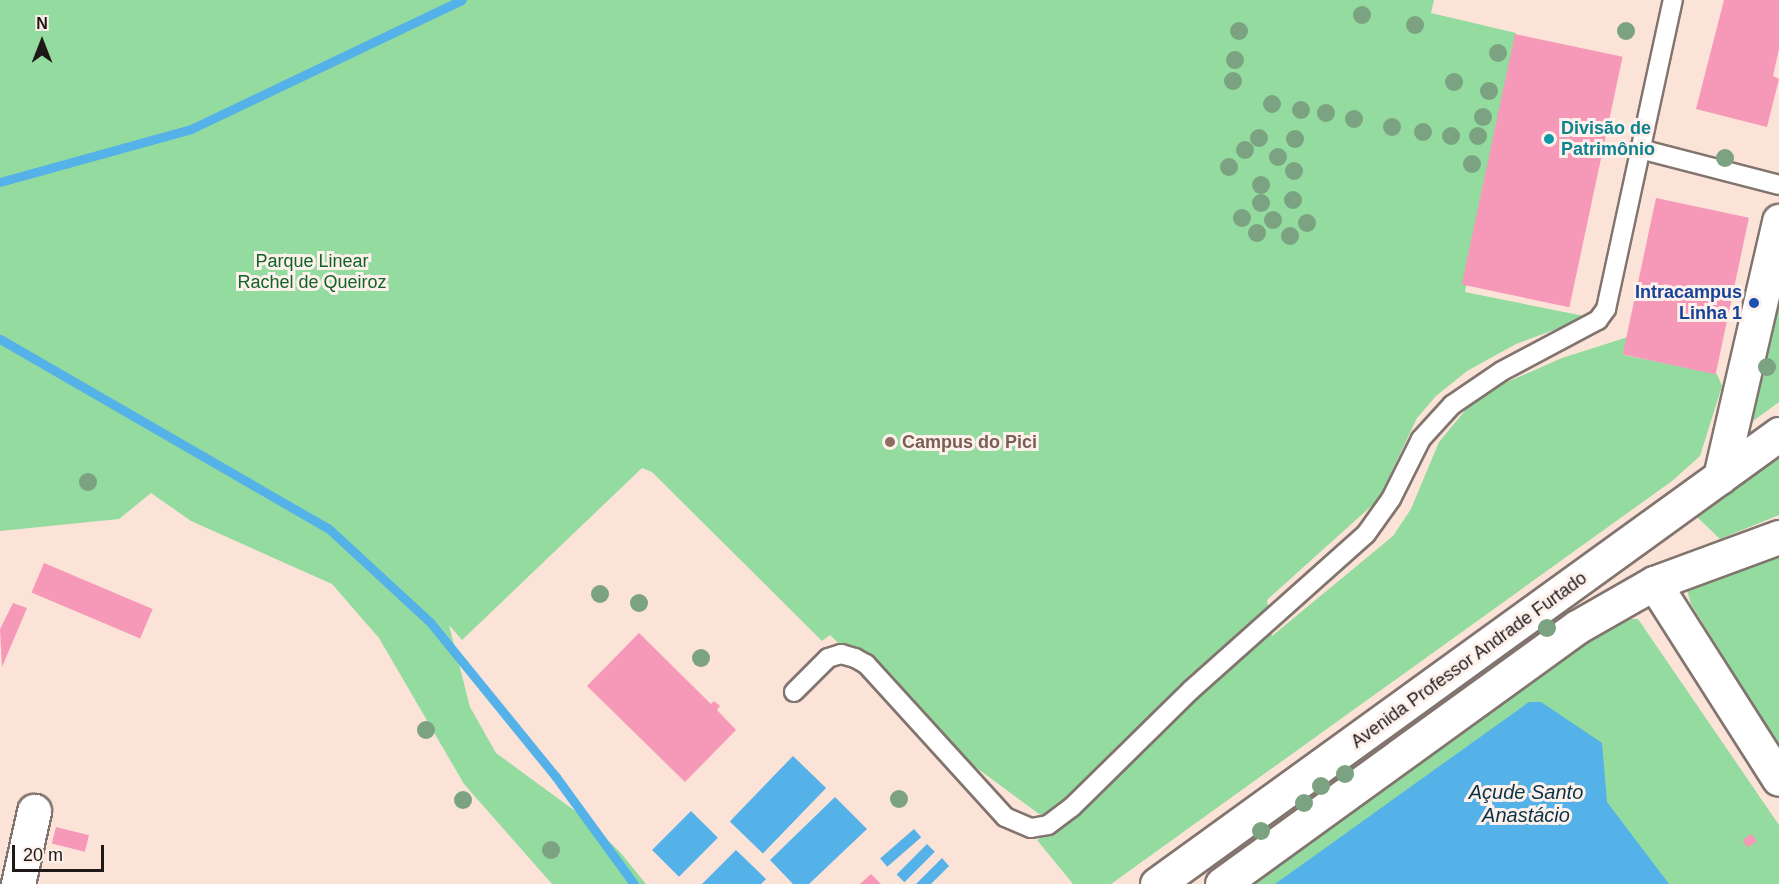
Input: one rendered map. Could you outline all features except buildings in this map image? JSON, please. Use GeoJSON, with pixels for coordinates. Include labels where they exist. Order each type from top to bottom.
{"type":"FeatureCollection","features":[{"type":"Feature","properties":{"kind":"street"},"geometry":{"type":"LineString","coordinates":[[1720,477],[1779,221]]}},
{"type":"Feature","properties":{"kind":"street","name":"Avenida Professor Andrade Furtado"},"geometry":{"type":"LineString","coordinates":[[1157,884],[1779,434]]}},
{"type":"Feature","properties":{"kind":"street","name":"Avenida Professor Andrade Furtado"},"geometry":{"type":"LineString","coordinates":[[1222,884],[1577,627],[1654,583],[1779,537]]}},
{"type":"Feature","properties":{"kind":"street"},"geometry":{"type":"LineString","coordinates":[[1654,583],[1779,778]]}},
{"type":"Feature","properties":{"kind":"street"},"geometry":{"type":"LineString","coordinates":[[18,884],[34,811]]}},
{"type":"Feature","properties":{"kind":"lane"},"geometry":{"type":"LineString","coordinates":[[794,692],[828,658],[841,654],[855,658],[866,664],[1005,817],[1021,826],[1048,825],[1072,807],[1191,690],[1366,534],[1390,499],[1421,439],[1452,405],[1502,371],[1598,320],[1606,309],[1673,0]]}},
{"type":"Feature","properties":{"kind":"lane"},"geometry":{"type":"LineString","coordinates":[[1640,149],[1779,185]]}},
{"type":"Feature","properties":{"kind":"shaded area","name":"Campus do Pici"},"geometry":{"type":"Polygon","coordinates":[[[0,0],[1779,0],[1779,884],[0,884],[0,0]]]}},
{"type":"Feature","properties":{"kind":"green space","name":"Parque Linear Rachel de Queiroz"},"geometry":{"type":"Polygon","coordinates":[[[0,0],[1434,0],[1431,13],[1516,33],[1465,292],[1589,317],[1516,344],[1467,371],[1436,396],[1417,418],[1378,500],[1267,600],[1272,636],[1393,536],[1411,509],[1439,442],[1478,395],[1562,358],[1628,337],[1624,355],[1717,374],[1722,386],[1700,456],[1672,481],[1111,884],[1073,884],[1037,840],[1054,825],[943,743],[830,635],[822,641],[652,472],[642,468],[462,640],[449,625],[470,707],[496,753],[582,816],[620,852],[646,884],[552,884],[464,784],[379,638],[332,584],[191,521],[151,493],[119,519],[0,531],[0,0]]]}},
{"type":"Feature","properties":{"kind":"green space"},"geometry":{"type":"Polygon","coordinates":[[[1779,290],[1779,402],[1749,424],[1779,290]]]}},
{"type":"Feature","properties":{"kind":"green space"},"geometry":{"type":"Polygon","coordinates":[[[1779,455],[1779,515],[1720,539],[1695,515],[1779,455]]]}},
{"type":"Feature","properties":{"kind":"green space"},"geometry":{"type":"Polygon","coordinates":[[[1779,556],[1779,746],[1691,604],[1687,590],[1695,580],[1779,556]]]}},
{"type":"Feature","properties":{"kind":"green space"},"geometry":{"type":"Polygon","coordinates":[[[1612,619],[1638,619],[1779,825],[1779,884],[1241,884],[1612,619]]]}},
{"type":"Feature","properties":{"kind":"water","name":"Açude Santo Anastácio"},"geometry":{"type":"Polygon","coordinates":[[[1529,702],[1541,702],[1602,743],[1607,802],[1669,884],[1275,884],[1529,702]]]}},
{"type":"Feature","properties":{"kind":"water"},"geometry":{"type":"Polygon","coordinates":[[[793,756],[826,788],[763,853],[730,821],[793,756]]]}},
{"type":"Feature","properties":{"kind":"water"},"geometry":{"type":"Polygon","coordinates":[[[835,797],[867,829],[809,884],[793,884],[770,860],[835,797]]]}},
{"type":"Feature","properties":{"kind":"water"},"geometry":{"type":"Polygon","coordinates":[[[691,811],[718,838],[679,877],[652,850],[691,811]]]}},
{"type":"Feature","properties":{"kind":"water"},"geometry":{"type":"Polygon","coordinates":[[[914,829],[921,837],[887,867],[880,859],[914,829]]]}},
{"type":"Feature","properties":{"kind":"water"},"geometry":{"type":"Polygon","coordinates":[[[927,844],[935,852],[904,882],[897,874],[927,844]]]}},
{"type":"Feature","properties":{"kind":"water"},"geometry":{"type":"Polygon","coordinates":[[[736,850],[766,879],[761,884],[702,884],[736,850]]]}},
{"type":"Feature","properties":{"kind":"water"},"geometry":{"type":"Polygon","coordinates":[[[942,858],[949,866],[931,884],[916,884],[942,858]]]}},
{"type":"Feature","properties":{"kind":"waterway"},"geometry":{"type":"LineString","coordinates":[[0,182],[191,129],[462,0]]}},
{"type":"Feature","properties":{"kind":"waterway"},"geometry":{"type":"LineString","coordinates":[[0,339],[328,528],[430,622],[556,777],[634,884]]}},
{"type":"Feature","properties":{"kind":"place","name":"Divisão de Patrimônio"},"geometry":{"type":"Point","coordinates":[1549,139]}},
{"type":"Feature","properties":{"kind":"place","name":"Intracampus Linha 1"},"geometry":{"type":"Point","coordinates":[1754,303]}},
{"type":"Feature","properties":{"kind":"place","name":"Campus do Pici"},"geometry":{"type":"Point","coordinates":[890,442]}}]}
